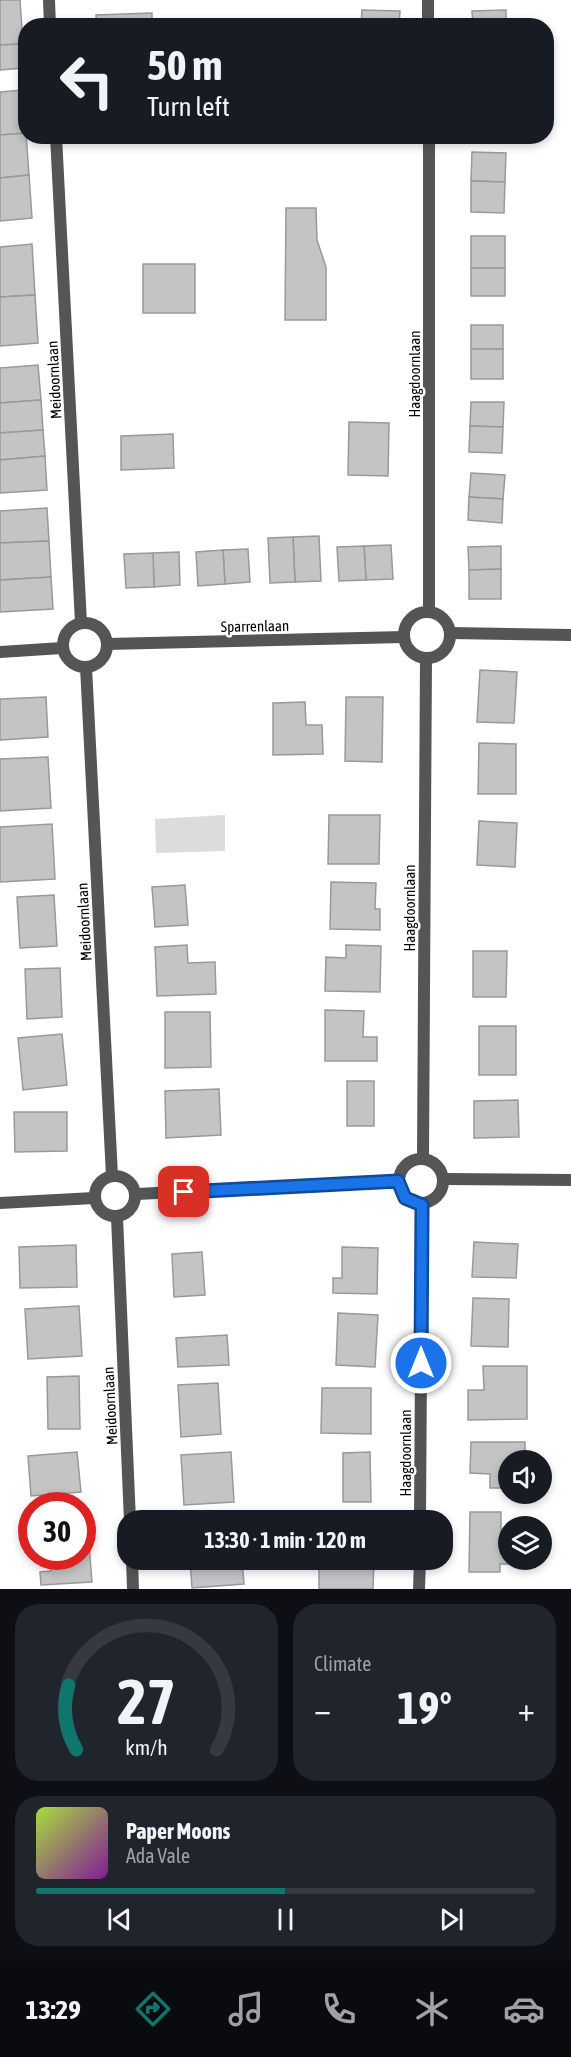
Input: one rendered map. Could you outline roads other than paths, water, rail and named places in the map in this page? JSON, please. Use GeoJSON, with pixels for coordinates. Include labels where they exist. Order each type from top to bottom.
{"type":"FeatureCollection","features":[{"type":"Feature","properties":{"kind":"street"},"geometry":{"type":"LineString","coordinates":[[49,0],[50,18]]}},
{"type":"Feature","properties":{"kind":"street"},"geometry":{"type":"LineString","coordinates":[[428,0],[428,18]]}},
{"type":"Feature","properties":{"kind":"street","name":"Meidoornlaan"},"geometry":{"type":"LineString","coordinates":[[56,144],[81,623]]}},
{"type":"Feature","properties":{"kind":"street","name":"Haagdoornlaan"},"geometry":{"type":"LineString","coordinates":[[429,144],[429,612]]}},
{"type":"Feature","properties":{"kind":"street"},"geometry":{"type":"LineString","coordinates":[[429,612],[443,618],[450,633],[448,644],[443,652],[426,658],[410,651],[404,637],[408,621],[415,615],[429,612]]}},
{"type":"Feature","properties":{"kind":"street"},"geometry":{"type":"LineString","coordinates":[[81,623],[99,628],[107,644],[101,660],[86,667],[69,661],[62,648],[65,634],[81,623]]}},
{"type":"Feature","properties":{"kind":"street"},"geometry":{"type":"LineString","coordinates":[[450,633],[571,635]]}},
{"type":"Feature","properties":{"kind":"street","name":"Sparrenlaan"},"geometry":{"type":"LineString","coordinates":[[107,644],[404,637]]}},
{"type":"Feature","properties":{"kind":"street"},"geometry":{"type":"LineString","coordinates":[[0,652],[62,648]]}},
{"type":"Feature","properties":{"kind":"street","name":"Haagdoornlaan"},"geometry":{"type":"LineString","coordinates":[[423,1157],[426,658]]}},
{"type":"Feature","properties":{"kind":"street","name":"Meidoornlaan"},"geometry":{"type":"LineString","coordinates":[[86,667],[112,1176]]}},
{"type":"Feature","properties":{"kind":"street"},"geometry":{"type":"LineString","coordinates":[[423,1157],[437,1163],[445,1179],[437,1198],[422,1205],[405,1198],[398,1181],[404,1166],[423,1157]]}},
{"type":"Feature","properties":{"kind":"street"},"geometry":{"type":"LineString","coordinates":[[112,1176],[129,1180],[137,1194],[131,1210],[117,1217],[100,1211],[94,1198],[101,1182],[112,1176]]}},
{"type":"Feature","properties":{"kind":"street"},"geometry":{"type":"LineString","coordinates":[[445,1179],[571,1180]]}},
{"type":"Feature","properties":{"kind":"street"},"geometry":{"type":"LineString","coordinates":[[137,1194],[398,1181]]}},
{"type":"Feature","properties":{"kind":"street"},"geometry":{"type":"LineString","coordinates":[[0,1203],[94,1198]]}},
{"type":"Feature","properties":{"kind":"street","name":"Haagdoornlaan"},"geometry":{"type":"LineString","coordinates":[[420,1510],[422,1205]]}},
{"type":"Feature","properties":{"kind":"street","name":"Meidoornlaan"},"geometry":{"type":"LineString","coordinates":[[117,1217],[130,1510]]}},
{"type":"Feature","properties":{"kind":"street"},"geometry":{"type":"LineString","coordinates":[[132,1570],[133,1589]]}},
{"type":"Feature","properties":{"kind":"street"},"geometry":{"type":"LineString","coordinates":[[419,1589],[420,1570]]}}]}
